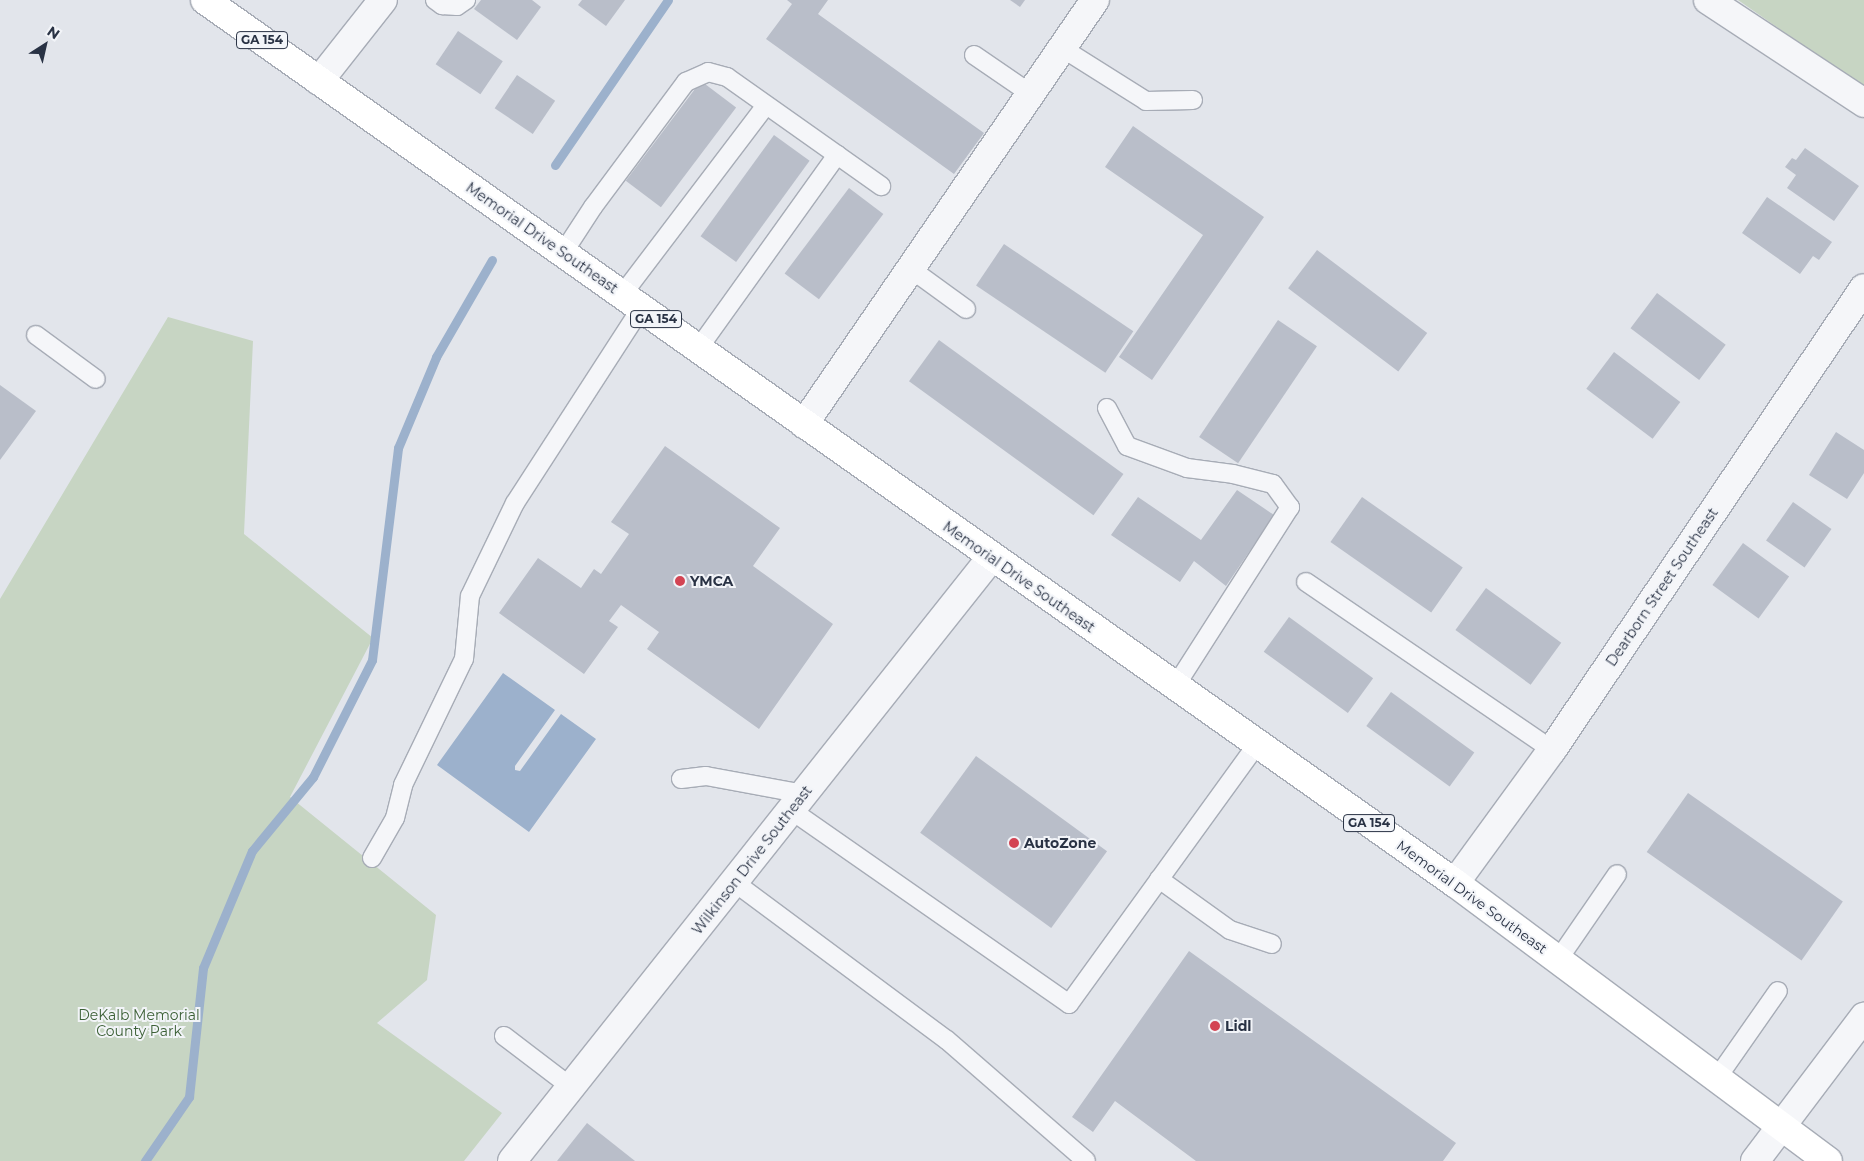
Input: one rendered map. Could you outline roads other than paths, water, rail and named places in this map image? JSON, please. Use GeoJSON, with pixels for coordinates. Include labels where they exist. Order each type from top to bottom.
{"type":"FeatureCollection","features":[{"type":"Feature","properties":{"kind":"main road","name":"Memorial Drive Southeast"},"geometry":{"type":"LineString","coordinates":[[205,0],[992,558],[1176,684],[1257,744],[1455,883],[1828,1161]]}},
{"type":"Feature","properties":{"kind":"street"},"geometry":{"type":"LineString","coordinates":[[319,81],[383,0]]}},
{"type":"Feature","properties":{"kind":"street"},"geometry":{"type":"LineString","coordinates":[[804,424],[1095,0]]}},
{"type":"Feature","properties":{"kind":"street"},"geometry":{"type":"LineString","coordinates":[[1708,0],[1864,103]]}},
{"type":"Feature","properties":{"kind":"street","name":"Dearborn Street Southeast"},"geometry":{"type":"LineString","coordinates":[[1455,883],[1552,750],[1864,288]]}},
{"type":"Feature","properties":{"kind":"street","name":"Wilkinson Drive Southeast"},"geometry":{"type":"LineString","coordinates":[[512,1161],[992,558]]}},
{"type":"Feature","properties":{"kind":"street"},"geometry":{"type":"LineString","coordinates":[[1755,1161],[1783,1128],[1864,1017]]}},
{"type":"Feature","properties":{"kind":"lane"},"geometry":{"type":"LineString","coordinates":[[435,0],[442,5],[457,6],[466,0]]}},
{"type":"Feature","properties":{"kind":"lane"},"geometry":{"type":"LineString","coordinates":[[1062,48],[1146,101],[1193,100]]}},
{"type":"Feature","properties":{"kind":"lane"},"geometry":{"type":"LineString","coordinates":[[974,55],[1031,94]]}},
{"type":"Feature","properties":{"kind":"lane"},"geometry":{"type":"LineString","coordinates":[[563,253],[593,206],[686,82],[708,72],[727,77],[881,186]]}},
{"type":"Feature","properties":{"kind":"lane"},"geometry":{"type":"LineString","coordinates":[[372,858],[395,818],[404,785],[464,659],[470,596],[514,503],[631,302],[766,105]]}},
{"type":"Feature","properties":{"kind":"lane"},"geometry":{"type":"LineString","coordinates":[[698,349],[837,155]]}},
{"type":"Feature","properties":{"kind":"lane"},"geometry":{"type":"LineString","coordinates":[[911,269],[966,308]]}},
{"type":"Feature","properties":{"kind":"lane"},"geometry":{"type":"LineString","coordinates":[[36,335],[96,379]]}},
{"type":"Feature","properties":{"kind":"lane"},"geometry":{"type":"LineString","coordinates":[[1107,408],[1127,446],[1186,468],[1233,474],[1273,484],[1290,507],[1176,684]]}},
{"type":"Feature","properties":{"kind":"lane"},"geometry":{"type":"LineString","coordinates":[[1306,582],[1552,750]]}},
{"type":"Feature","properties":{"kind":"lane"},"geometry":{"type":"LineString","coordinates":[[681,779],[706,776],[797,802],[1070,1004],[1257,744]]}},
{"type":"Feature","properties":{"kind":"lane"},"geometry":{"type":"LineString","coordinates":[[1558,960],[1617,874]]}},
{"type":"Feature","properties":{"kind":"lane"},"geometry":{"type":"LineString","coordinates":[[1159,879],[1230,930],[1272,944]]}},
{"type":"Feature","properties":{"kind":"lane"},"geometry":{"type":"LineString","coordinates":[[734,882],[947,1040],[1086,1161]]}},
{"type":"Feature","properties":{"kind":"lane"},"geometry":{"type":"LineString","coordinates":[[1717,1078],[1778,991]]}},
{"type":"Feature","properties":{"kind":"lane"},"geometry":{"type":"LineString","coordinates":[[504,1036],[571,1088]]}},
{"type":"Feature","properties":{"kind":"water"},"geometry":{"type":"Polygon","coordinates":[[[503,673],[555,710],[515,766],[515,770],[520,771],[561,714],[596,739],[529,832],[437,765],[503,673]]]}},
{"type":"Feature","properties":{"kind":"waterway"},"geometry":{"type":"LineString","coordinates":[[555,165],[668,0]]}},
{"type":"Feature","properties":{"kind":"waterway"},"geometry":{"type":"LineString","coordinates":[[145,1161],[189,1097],[203,968],[252,851],[313,777],[372,660],[398,448],[436,357],[492,260]]}},
{"type":"Feature","properties":{"kind":"place","name":"YMCA"},"geometry":{"type":"Point","coordinates":[680,581]}},
{"type":"Feature","properties":{"kind":"place","name":"AutoZone"},"geometry":{"type":"Point","coordinates":[1014,843]}},
{"type":"Feature","properties":{"kind":"place","name":"Lidl"},"geometry":{"type":"Point","coordinates":[1215,1026]}},
{"type":"Feature","properties":{"kind":"park label","name":"DeKalb Memorial County Park"},"geometry":{"type":"Point","coordinates":[139,1024]}}]}
